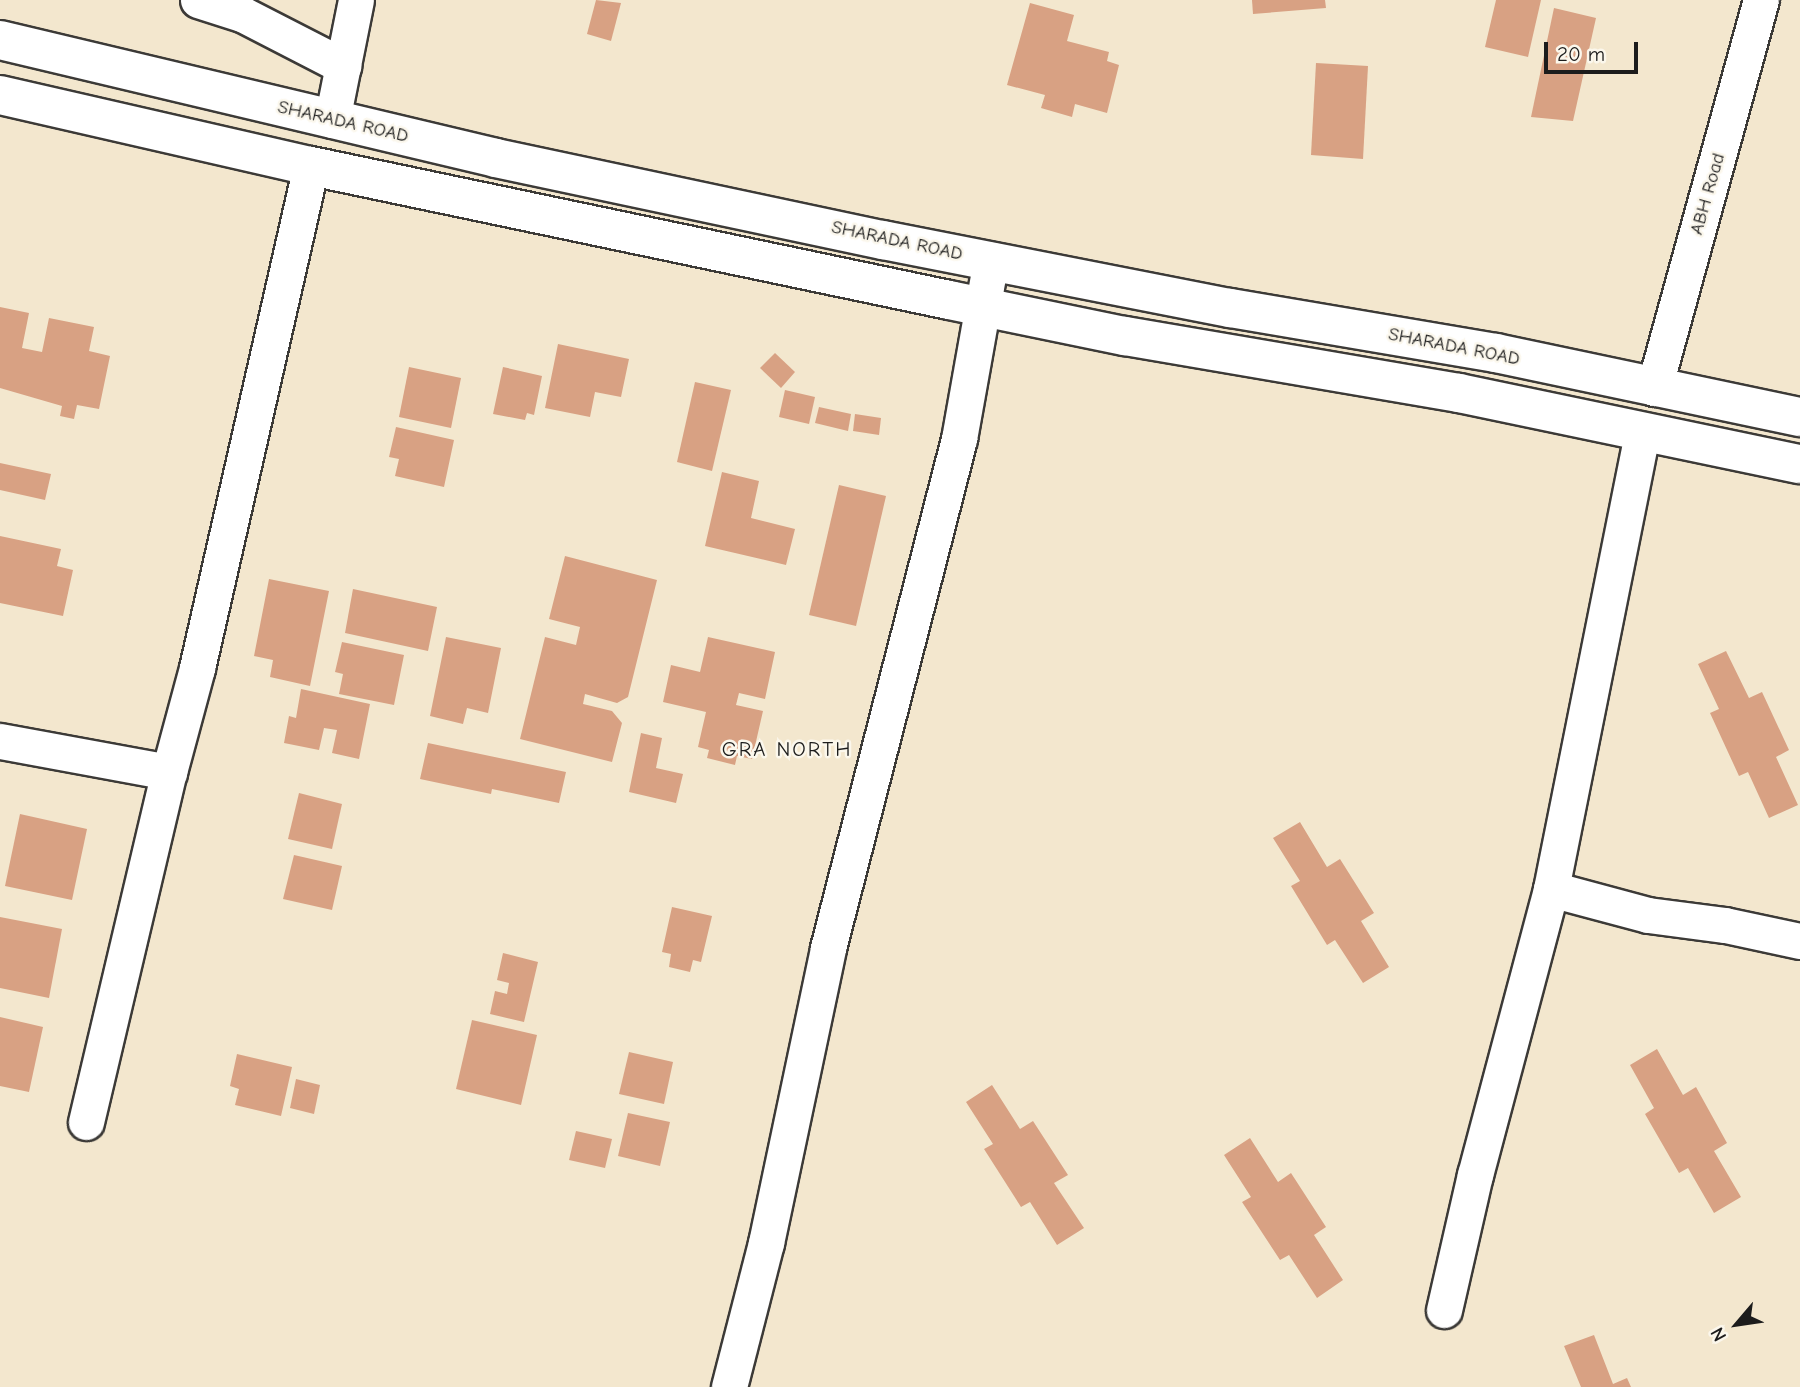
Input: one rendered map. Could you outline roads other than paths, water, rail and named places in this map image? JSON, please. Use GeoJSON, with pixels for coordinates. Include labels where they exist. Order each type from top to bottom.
{"type":"FeatureCollection","features":[{"type":"Feature","properties":{"kind":"main road","name":"SHARADA ROAD"},"geometry":{"type":"LineString","coordinates":[[0,40],[496,158],[1230,308],[1496,353],[1800,417]]}},
{"type":"Feature","properties":{"kind":"main road"},"geometry":{"type":"LineString","coordinates":[[0,95],[311,166],[1125,336],[1459,393],[1800,464]]}},
{"type":"Feature","properties":{"kind":"main road"},"geometry":{"type":"LineString","coordinates":[[1586,420],[1592,374]]}},
{"type":"Feature","properties":{"kind":"street"},"geometry":{"type":"LineString","coordinates":[[198,0],[242,13],[343,66]]}},
{"type":"Feature","properties":{"kind":"street"},"geometry":{"type":"LineString","coordinates":[[332,120],[356,0]]}},
{"type":"Feature","properties":{"kind":"street","name":"ABH Road"},"geometry":{"type":"LineString","coordinates":[[1654,388],[1761,0]]}},
{"type":"Feature","properties":{"kind":"street"},"geometry":{"type":"LineString","coordinates":[[86,1122],[169,772],[197,668],[311,166]]}},
{"type":"Feature","properties":{"kind":"street"},"geometry":{"type":"LineString","coordinates":[[729,1387],[766,1243],[828,948],[959,439],[991,260]]}},
{"type":"Feature","properties":{"kind":"street"},"geometry":{"type":"LineString","coordinates":[[1444,1310],[1475,1175],[1551,889],[1642,432]]}},
{"type":"Feature","properties":{"kind":"street"},"geometry":{"type":"LineString","coordinates":[[0,741],[169,772]]}},
{"type":"Feature","properties":{"kind":"street"},"geometry":{"type":"LineString","coordinates":[[1551,889],[1648,915],[1725,925],[1800,941]]}},
{"type":"Feature","properties":{"kind":"district","name":"GRA NORTH"},"geometry":{"type":"Point","coordinates":[787,749]}}]}
